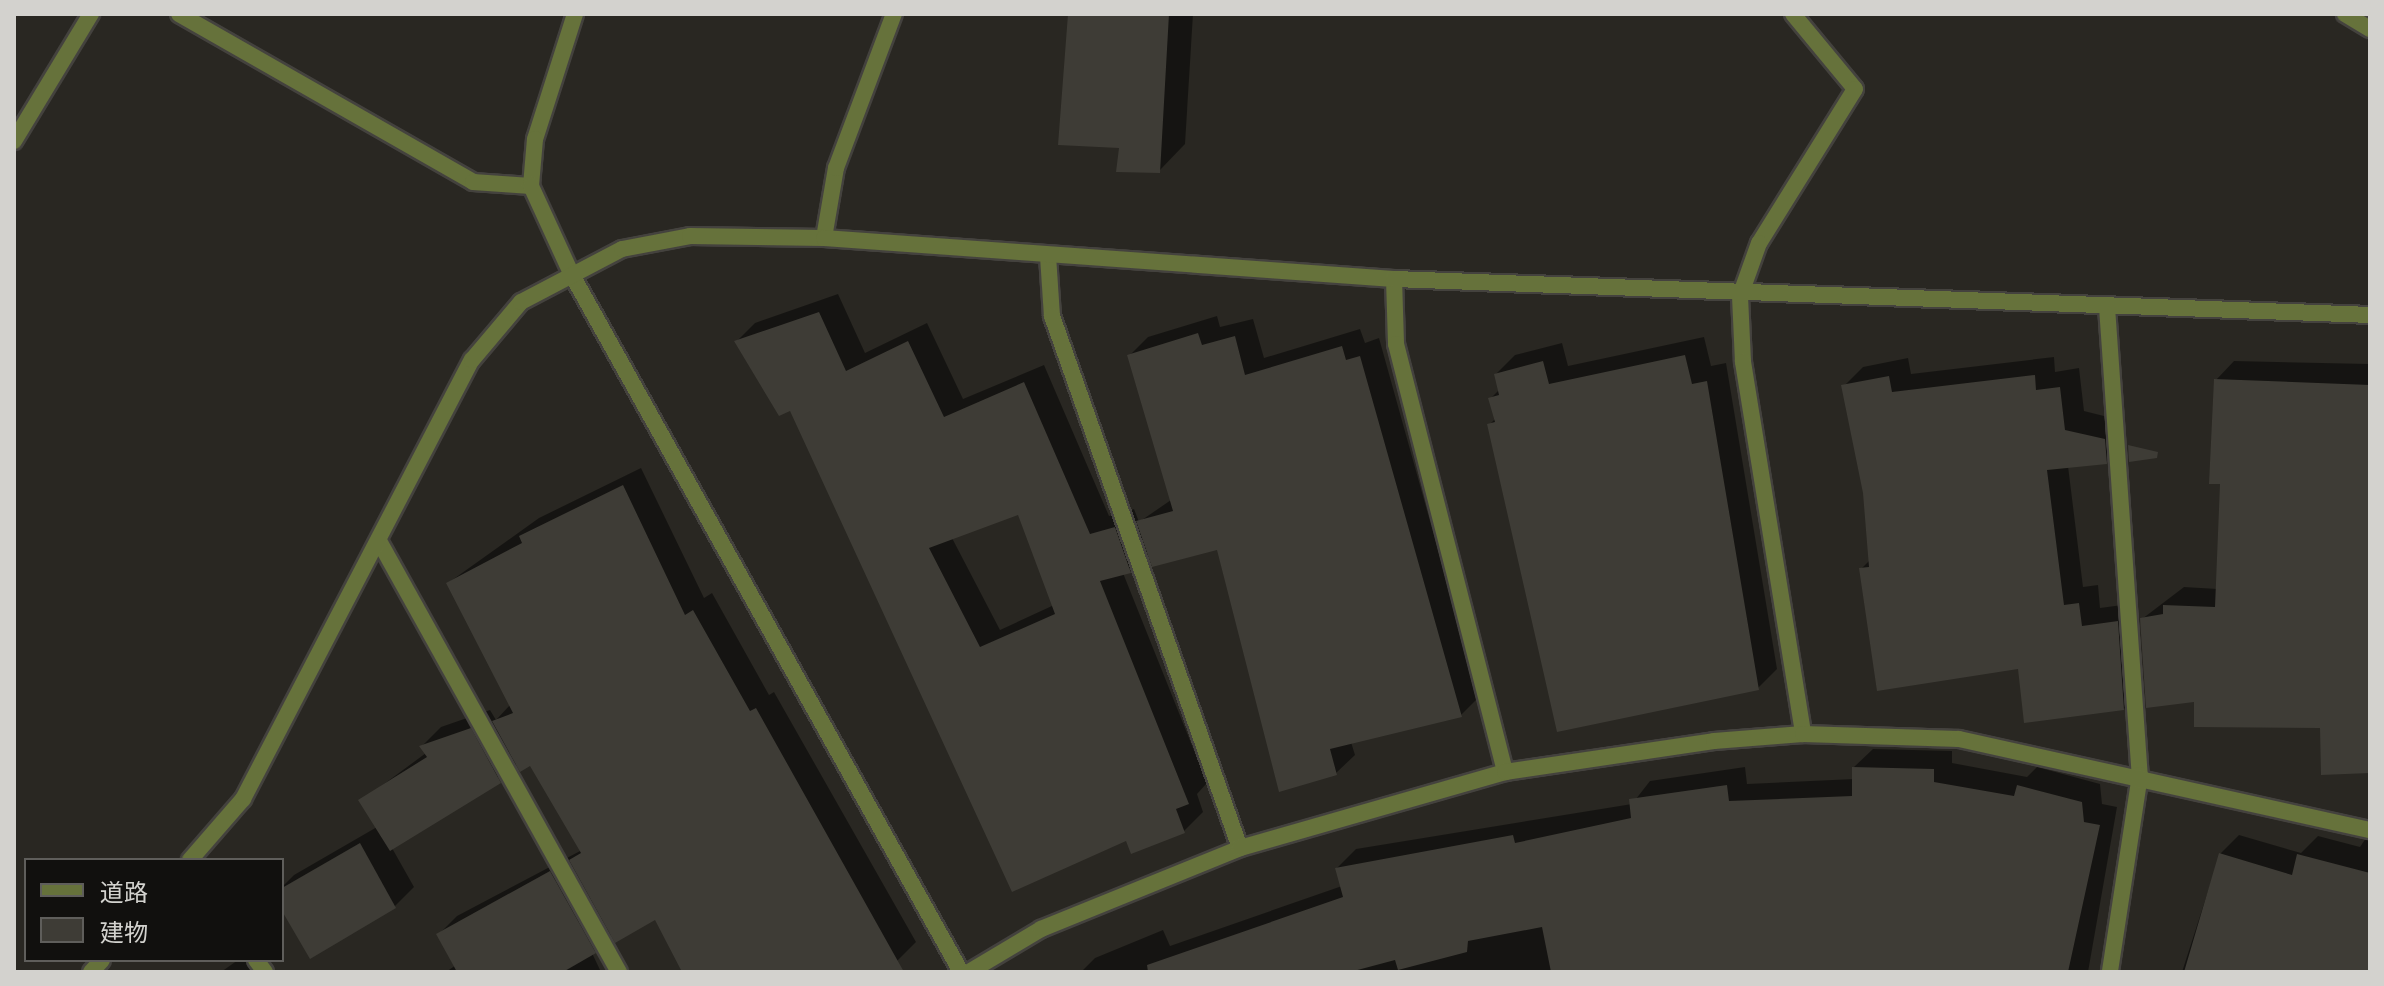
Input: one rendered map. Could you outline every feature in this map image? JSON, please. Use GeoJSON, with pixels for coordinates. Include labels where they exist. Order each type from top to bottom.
{"type":"FeatureCollection","features":[{"type":"Feature","properties":{"kind":"street"},"geometry":{"type":"LineString","coordinates":[[14,141],[91,14]]}},
{"type":"Feature","properties":{"kind":"street"},"geometry":{"type":"LineString","coordinates":[[179,14],[473,182],[531,186]]}},
{"type":"Feature","properties":{"kind":"street"},"geometry":{"type":"LineString","coordinates":[[575,14],[535,139],[531,186],[572,275],[961,972]]}},
{"type":"Feature","properties":{"kind":"street"},"geometry":{"type":"LineString","coordinates":[[824,238],[836,168],[894,14]]}},
{"type":"Feature","properties":{"kind":"street"},"geometry":{"type":"LineString","coordinates":[[1793,14],[1855,89],[1759,243],[1740,296],[1743,362],[1803,734]]}},
{"type":"Feature","properties":{"kind":"street"},"geometry":{"type":"LineString","coordinates":[[2345,14],[2370,29]]}},
{"type":"Feature","properties":{"kind":"street"},"geometry":{"type":"LineString","coordinates":[[192,858],[243,799],[472,360],[521,302],[622,249],[690,236],[824,238],[1394,279],[1740,296],[2370,315]]}},
{"type":"Feature","properties":{"kind":"street"},"geometry":{"type":"LineString","coordinates":[[1048,256],[1052,316],[1240,848]]}},
{"type":"Feature","properties":{"kind":"street"},"geometry":{"type":"LineString","coordinates":[[1394,279],[1396,344],[1505,772]]}},
{"type":"Feature","properties":{"kind":"street"},"geometry":{"type":"LineString","coordinates":[[2107,307],[2140,775],[2110,972]]}},
{"type":"Feature","properties":{"kind":"street"},"geometry":{"type":"LineString","coordinates":[[379,541],[619,972]]}},
{"type":"Feature","properties":{"kind":"street"},"geometry":{"type":"LineString","coordinates":[[969,972],[1041,929],[1240,848],[1505,772],[1803,734],[1959,739],[2140,775],[2370,830]]}},
{"type":"Feature","properties":{"kind":"building"},"geometry":{"type":"Polygon","coordinates":[[[1068,14],[1169,14],[1160,173],[1116,172],[1119,148],[1058,145],[1068,14]]]}},
{"type":"Feature","properties":{"kind":"building"},"geometry":{"type":"Polygon","coordinates":[[[819,312],[846,371],[908,341],[944,417],[1024,382],[1090,534],[1115,527],[1131,573],[1100,581],[1189,804],[1176,809],[1185,833],[1131,854],[1126,841],[1012,892],[790,411],[779,416],[734,341],[819,312]],[[1018,515],[929,548],[980,647],[1055,614],[1018,515]]]}},
{"type":"Feature","properties":{"kind":"building"},"geometry":{"type":"Polygon","coordinates":[[[1198,333],[1202,345],[1235,336],[1245,375],[1342,346],[1346,360],[1360,356],[1462,717],[1330,749],[1337,775],[1279,792],[1217,550],[1152,567],[1136,521],[1173,511],[1127,355],[1198,333]]]}},
{"type":"Feature","properties":{"kind":"building"},"geometry":{"type":"Polygon","coordinates":[[[1685,355],[1692,384],[1707,381],[1759,690],[1557,732],[1487,424],[1495,422],[1488,398],[1499,395],[1494,374],[1543,361],[1549,384],[1685,355]]]}},
{"type":"Feature","properties":{"kind":"building"},"geometry":{"type":"Polygon","coordinates":[[[2035,375],[2036,390],[2060,387],[2065,430],[2105,439],[2107,464],[2047,470],[2064,605],[2079,603],[2082,626],[2118,621],[2124,710],[2024,723],[2018,669],[1877,691],[1859,568],[1869,567],[1863,493],[1841,385],[1889,376],[1892,392],[2035,375]]]}},
{"type":"Feature","properties":{"kind":"building"},"geometry":{"type":"Polygon","coordinates":[[[2214,379],[2370,385],[2370,773],[2321,775],[2320,728],[2194,727],[2194,702],[2146,708],[2140,618],[2163,614],[2163,605],[2215,607],[2220,484],[2209,484],[2214,379]]]}},
{"type":"Feature","properties":{"kind":"building"},"geometry":{"type":"Polygon","coordinates":[[[2128,445],[2158,452],[2157,458],[2129,462],[2128,445]]]}},
{"type":"Feature","properties":{"kind":"building"},"geometry":{"type":"Polygon","coordinates":[[[623,485],[685,615],[693,610],[750,711],[756,708],[904,972],[682,972],[655,920],[615,943],[569,860],[581,853],[530,766],[520,772],[492,721],[513,713],[446,583],[522,543],[519,536],[623,485]]]}},
{"type":"Feature","properties":{"kind":"building"},"geometry":{"type":"Polygon","coordinates":[[[471,728],[501,783],[390,851],[358,800],[427,757],[419,746],[471,728]]]}},
{"type":"Feature","properties":{"kind":"building"},"geometry":{"type":"Polygon","coordinates":[[[1852,767],[1934,769],[1934,782],[2014,796],[2017,785],[2082,802],[2084,822],[2100,825],[2068,972],[1551,972],[1542,927],[1468,941],[1467,952],[1398,970],[1395,960],[1350,972],[1148,972],[1147,965],[1343,897],[1335,868],[1513,835],[1515,843],[1631,818],[1629,799],[1727,785],[1729,801],[1852,796],[1852,767]]]}},
{"type":"Feature","properties":{"kind":"building"},"geometry":{"type":"Polygon","coordinates":[[[360,843],[396,908],[310,959],[284,914],[284,887],[360,843]]]}},
{"type":"Feature","properties":{"kind":"building"},"geometry":{"type":"Polygon","coordinates":[[[2219,853],[2292,875],[2297,854],[2370,873],[2370,972],[2184,972],[2219,853]]]}},
{"type":"Feature","properties":{"kind":"building"},"geometry":{"type":"Polygon","coordinates":[[[550,871],[596,953],[563,972],[457,972],[436,934],[550,871]]]}}]}
